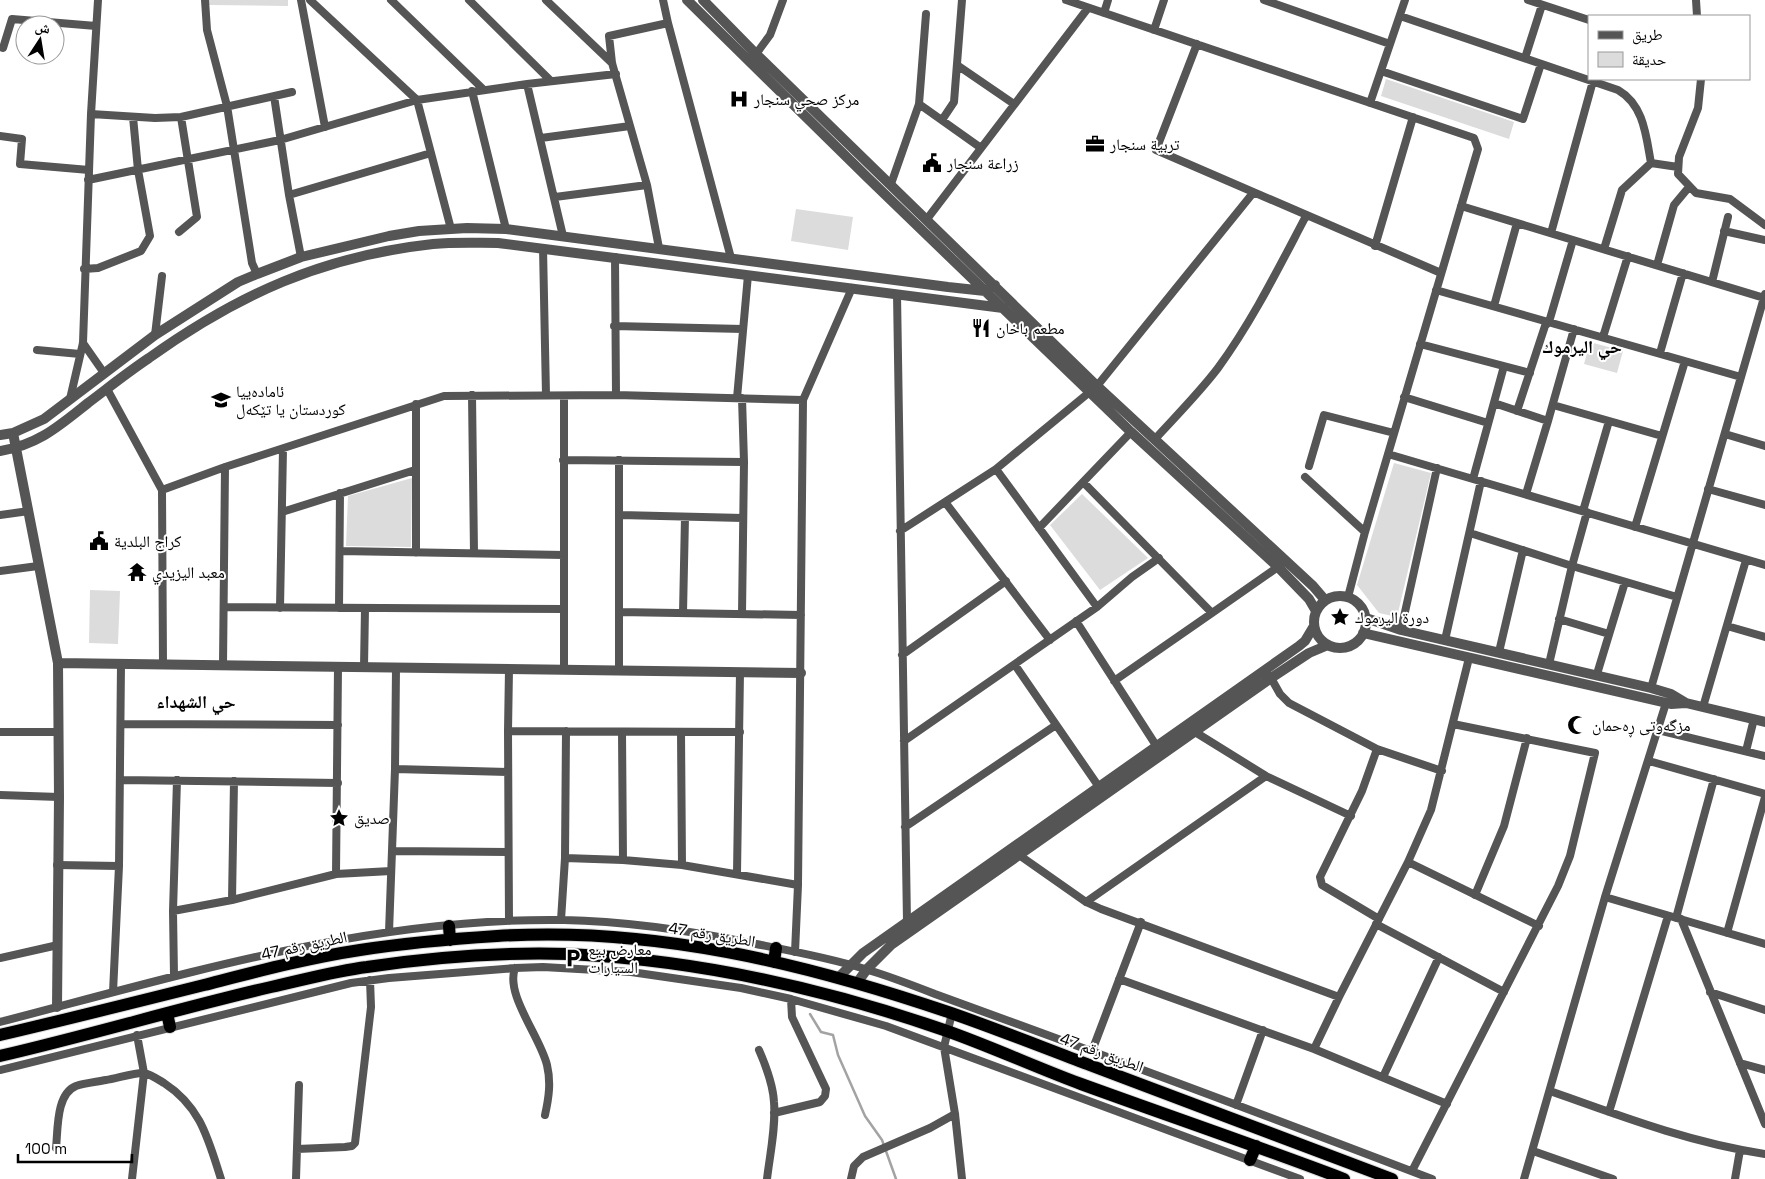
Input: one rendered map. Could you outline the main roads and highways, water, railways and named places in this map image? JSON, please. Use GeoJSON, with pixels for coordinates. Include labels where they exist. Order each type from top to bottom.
{"type":"FeatureCollection","features":[{"type":"Feature","properties":{"kind":"highway"},"geometry":{"type":"LineString","coordinates":[[449,926],[450,940]]}},
{"type":"Feature","properties":{"kind":"highway","name":"الطريق رقم 47"},"geometry":{"type":"LineString","coordinates":[[0,1035],[250,973],[361,950],[450,940],[526,935],[640,939],[774,962],[857,983],[952,1014],[1016,1030],[1392,1179]]}},
{"type":"Feature","properties":{"kind":"highway"},"geometry":{"type":"LineString","coordinates":[[774,962],[776,948]]}},
{"type":"Feature","properties":{"kind":"highway"},"geometry":{"type":"LineString","coordinates":[[361,950],[363,967]]}},
{"type":"Feature","properties":{"kind":"highway","name":"الطريق رقم 47"},"geometry":{"type":"LineString","coordinates":[[0,1056],[252,992],[363,967],[477,956],[566,954],[647,960],[742,981],[809,989],[849,1000],[947,1031],[1078,1083],[1344,1179]]}},
{"type":"Feature","properties":{"kind":"highway"},"geometry":{"type":"LineString","coordinates":[[167,1013],[170,1027]]}},
{"type":"Feature","properties":{"kind":"highway"},"geometry":{"type":"LineString","coordinates":[[1250,1160],[1256,1146]]}},
{"type":"Feature","properties":{"kind":"waterway"},"geometry":{"type":"LineString","coordinates":[[810,1014],[821,1032],[833,1035],[838,1055],[865,1116],[882,1140],[896,1179]]}},
{"type":"Feature","properties":{"kind":"place","name":"مركز صحي سنجار"},"geometry":{"type":"Point","coordinates":[739,99]}},
{"type":"Feature","properties":{"kind":"place","name":"تربية سنجار"},"geometry":{"type":"Point","coordinates":[1095,144]}},
{"type":"Feature","properties":{"kind":"place","name":"زراعة سنجار"},"geometry":{"type":"Point","coordinates":[932,163]}},
{"type":"Feature","properties":{"kind":"place","name":"مطعم باخان"},"geometry":{"type":"Point","coordinates":[981,328]}},
{"type":"Feature","properties":{"kind":"place","name":"ئامادەییا کوردستان یا تێکەل"},"geometry":{"type":"Point","coordinates":[221,400]}},
{"type":"Feature","properties":{"kind":"place","name":"كراج البلدية"},"geometry":{"type":"Point","coordinates":[99,541]}},
{"type":"Feature","properties":{"kind":"place","name":"معبد اليزيدي"},"geometry":{"type":"Point","coordinates":[137,572]}},
{"type":"Feature","properties":{"kind":"place","name":"دورة اليرموك"},"geometry":{"type":"Point","coordinates":[1340,617]}},
{"type":"Feature","properties":{"kind":"place","name":"مزگه‌وتی ڕه‌حمان"},"geometry":{"type":"Point","coordinates":[1577,725]}},
{"type":"Feature","properties":{"kind":"place","name":"صديق"},"geometry":{"type":"Point","coordinates":[339,818]}},
{"type":"Feature","properties":{"kind":"place","name":"معارض بيع السيارات"},"geometry":{"type":"Point","coordinates":[573,958]}},
{"type":"Feature","properties":{"kind":"district","name":"حي اليرموك"},"geometry":{"type":"Point","coordinates":[1582,347]}},
{"type":"Feature","properties":{"kind":"district","name":"حي الشهداء"},"geometry":{"type":"Point","coordinates":[196,702]}}]}
